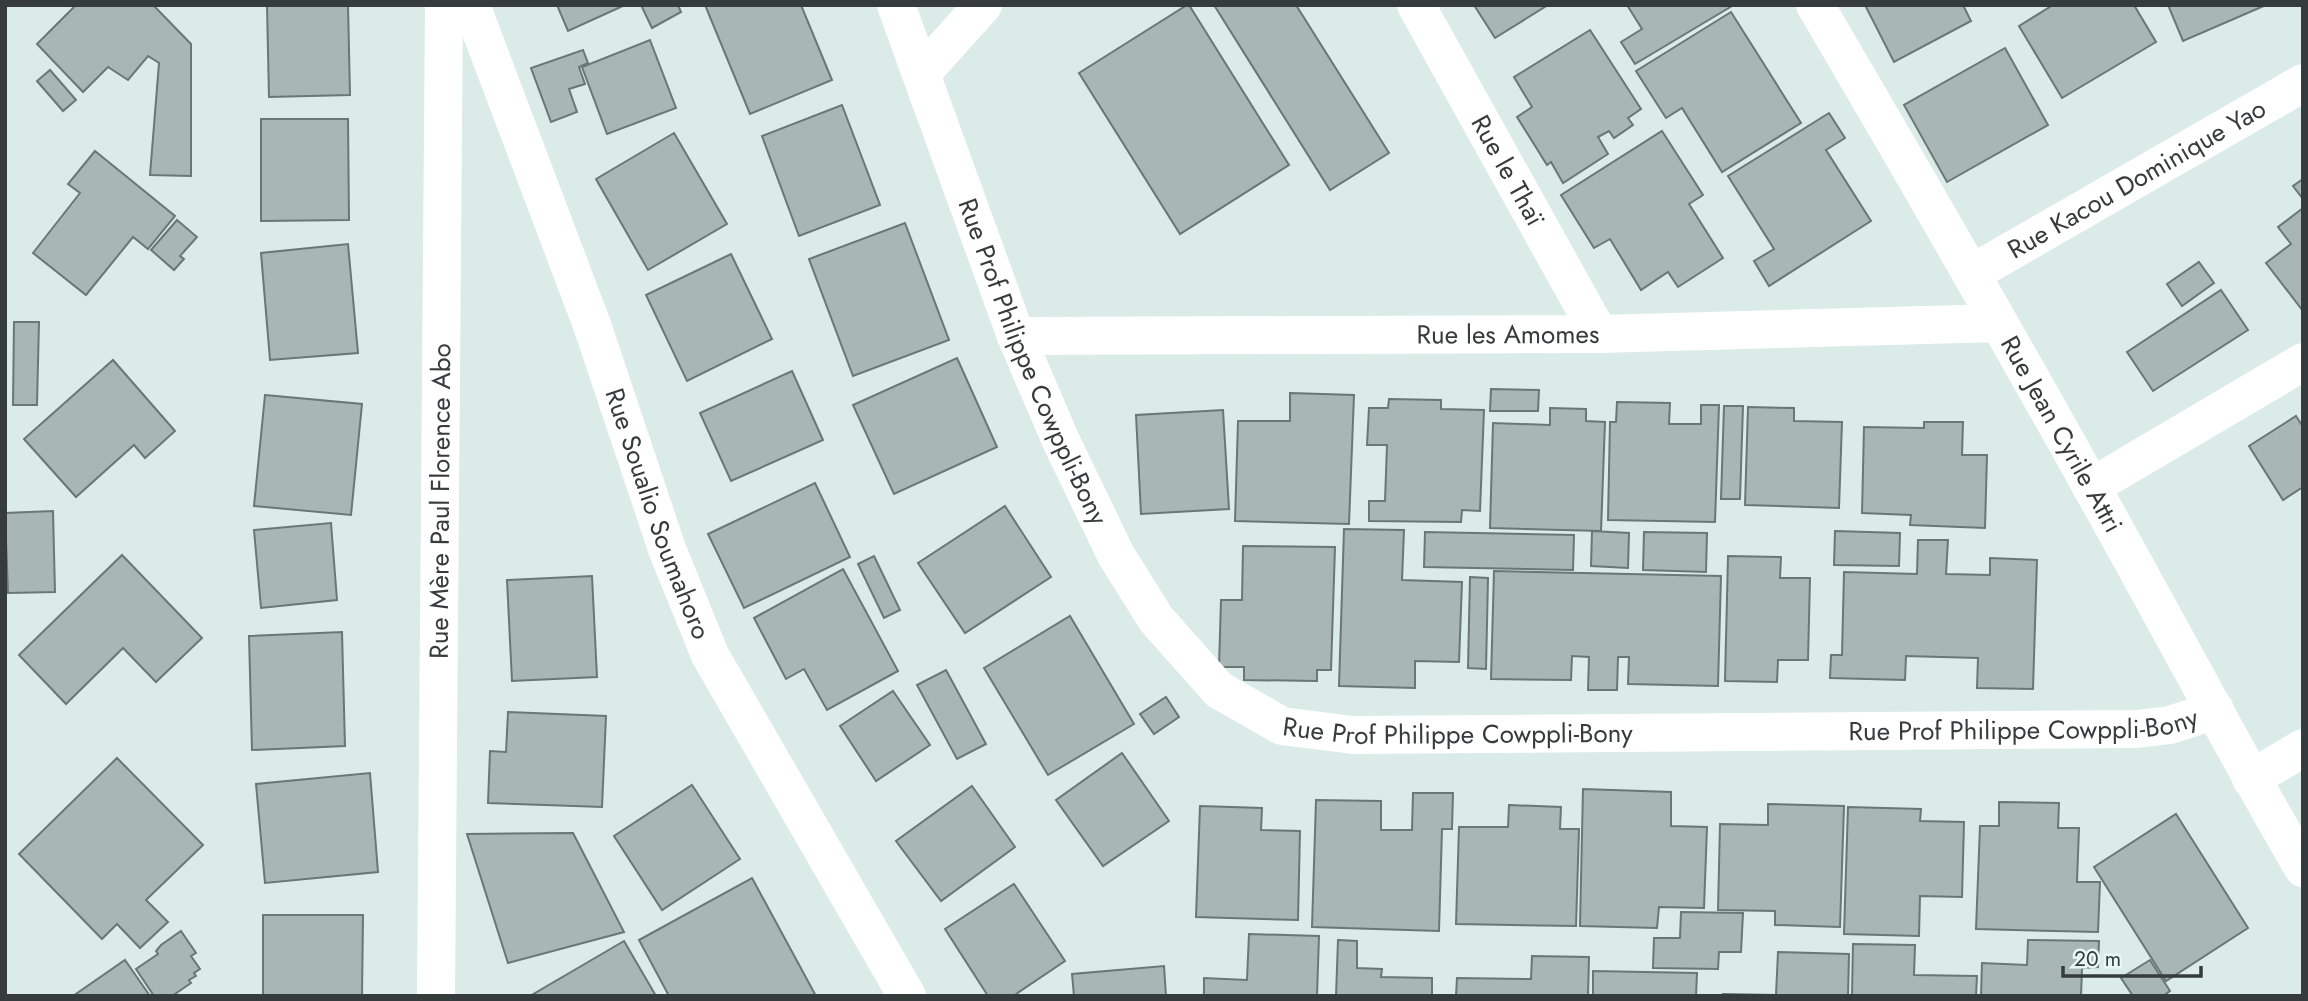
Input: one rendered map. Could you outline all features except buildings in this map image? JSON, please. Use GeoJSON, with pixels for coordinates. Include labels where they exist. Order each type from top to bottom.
{"type":"FeatureCollection","features":[{"type":"Feature","properties":{"kind":"street","name":"Rue Mère Paul Florence Abo"},"geometry":{"type":"LineString","coordinates":[[436,996],[444,5]]}},
{"type":"Feature","properties":{"kind":"street","name":"Rue Soualio Soumahoro"},"geometry":{"type":"LineString","coordinates":[[471,5],[592,325],[667,549],[710,655],[907,996]]}},
{"type":"Feature","properties":{"kind":"street","name":"Rue Prof Philippe Cowppli-Bony"},"geometry":{"type":"LineString","coordinates":[[896,5],[1016,336],[1061,441],[1116,555],[1156,619],[1219,690],[1282,726],[1353,736],[2137,729],[2170,725],[2215,710]]}},
{"type":"Feature","properties":{"kind":"street"},"geometry":{"type":"LineString","coordinates":[[921,74],[984,5]]}},
{"type":"Feature","properties":{"kind":"street","name":"Rue le Thaï"},"geometry":{"type":"LineString","coordinates":[[1416,5],[1599,334]]}},
{"type":"Feature","properties":{"kind":"street","name":"Rue Jean Cyrile Attri"},"geometry":{"type":"LineString","coordinates":[[1815,5],[2091,486],[2215,710],[2250,779],[2303,868]]}},
{"type":"Feature","properties":{"kind":"street","name":"Rue Kacou Dominique Yao"},"geometry":{"type":"LineString","coordinates":[[1971,275],[2303,83]]}},
{"type":"Feature","properties":{"kind":"street","name":"Rue les Amomes"},"geometry":{"type":"LineString","coordinates":[[1016,336],[1599,334],[1998,323]]}},
{"type":"Feature","properties":{"kind":"street"},"geometry":{"type":"LineString","coordinates":[[2091,486],[2303,362]]}},
{"type":"Feature","properties":{"kind":"street"},"geometry":{"type":"LineString","coordinates":[[2250,779],[2303,748]]}}]}
